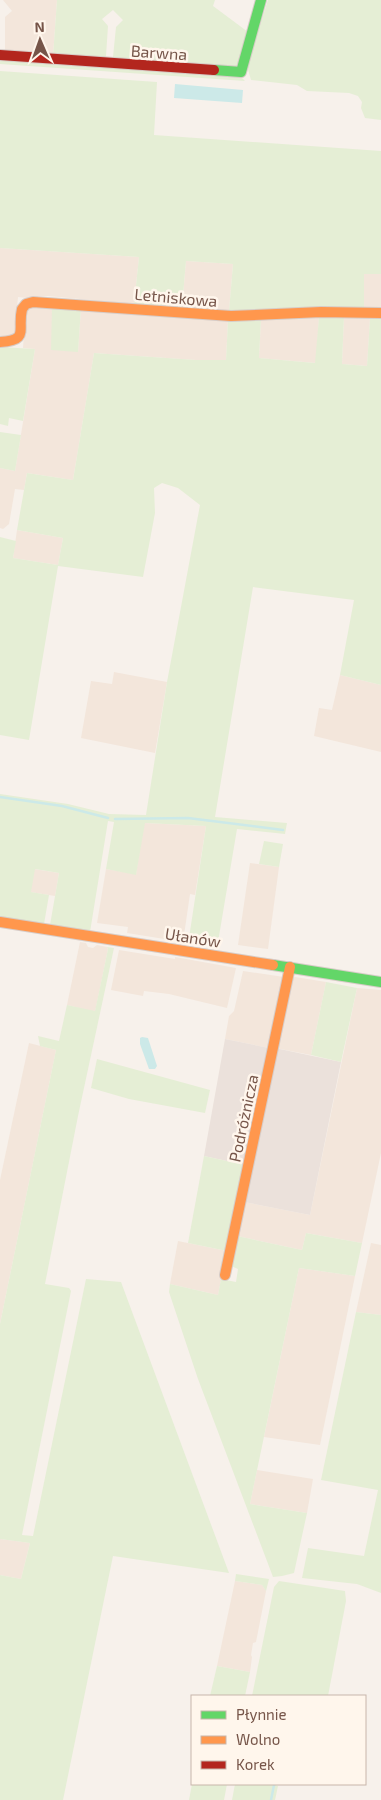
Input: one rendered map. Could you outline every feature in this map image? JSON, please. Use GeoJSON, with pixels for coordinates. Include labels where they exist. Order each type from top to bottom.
{"type":"FeatureCollection","features":[{"type":"Feature","properties":{"kind":"street","name":"Barwna"},"geometry":{"type":"LineString","coordinates":[[0,55],[241,72],[261,0]]}},
{"type":"Feature","properties":{"kind":"street","name":"Letniskowa"},"geometry":{"type":"LineString","coordinates":[[0,342],[14,342],[18,340],[24,307],[26,304],[38,302],[231,316],[321,312],[381,313]]}},
{"type":"Feature","properties":{"kind":"street","name":"Ułanów"},"geometry":{"type":"LineString","coordinates":[[0,922],[381,982]]}},
{"type":"Feature","properties":{"kind":"street","name":"Podróżnicza"},"geometry":{"type":"LineString","coordinates":[[225,1275],[290,967]]}},
{"type":"Feature","properties":{"kind":"shaded area"},"geometry":{"type":"Polygon","coordinates":[[[3,0],[57,0],[53,56],[9,53],[5,50],[5,17],[12,11],[3,0]]]}},
{"type":"Feature","properties":{"kind":"shaded area"},"geometry":{"type":"Polygon","coordinates":[[[0,248],[139,257],[134,304],[48,296],[38,296],[37,299],[18,297],[14,338],[0,339],[0,248]]]}},
{"type":"Feature","properties":{"kind":"shaded area"},"geometry":{"type":"Polygon","coordinates":[[[186,261],[233,264],[229,311],[182,307],[186,261]]]}},
{"type":"Feature","properties":{"kind":"shaded area"},"geometry":{"type":"Polygon","coordinates":[[[364,273],[381,274],[381,309],[364,309],[364,273]]]}},
{"type":"Feature","properties":{"kind":"shaded area"},"geometry":{"type":"Polygon","coordinates":[[[36,305],[52,306],[78,352],[81,308],[228,320],[226,360],[196,360],[94,353],[73,480],[27,473],[24,490],[15,489],[9,524],[3,529],[0,528],[0,468],[15,471],[35,349],[23,348],[26,308],[36,305]]]}},
{"type":"Feature","properties":{"kind":"shaded area"},"geometry":{"type":"Polygon","coordinates":[[[319,317],[316,363],[259,358],[261,319],[319,317]]]}},
{"type":"Feature","properties":{"kind":"shaded area"},"geometry":{"type":"Polygon","coordinates":[[[344,317],[370,318],[367,366],[342,364],[344,317]]]}},
{"type":"Feature","properties":{"kind":"shaded area"},"geometry":{"type":"Polygon","coordinates":[[[17,530],[63,538],[58,565],[13,558],[17,530]]]}},
{"type":"Feature","properties":{"kind":"shaded area"},"geometry":{"type":"Polygon","coordinates":[[[114,672],[167,682],[155,753],[81,738],[91,681],[112,684],[114,672]]]}},
{"type":"Feature","properties":{"kind":"shaded area"},"geometry":{"type":"Polygon","coordinates":[[[340,675],[381,685],[381,752],[314,736],[319,708],[332,710],[340,675]]]}},
{"type":"Feature","properties":{"kind":"shaded area"},"geometry":{"type":"Polygon","coordinates":[[[144,823],[206,826],[195,895],[190,894],[183,942],[127,933],[128,927],[97,923],[106,869],[136,874],[144,823]]]}},
{"type":"Feature","properties":{"kind":"shaded area"},"geometry":{"type":"Polygon","coordinates":[[[250,863],[279,867],[268,949],[238,945],[250,863]]]}},
{"type":"Feature","properties":{"kind":"shaded area"},"geometry":{"type":"Polygon","coordinates":[[[34,869],[59,873],[55,896],[30,892],[34,869]]]}},
{"type":"Feature","properties":{"kind":"shaded area"},"geometry":{"type":"Polygon","coordinates":[[[80,942],[86,943],[88,947],[93,948],[97,945],[107,947],[108,949],[95,1012],[67,1005],[80,942]]]}},
{"type":"Feature","properties":{"kind":"shaded area"},"geometry":{"type":"Polygon","coordinates":[[[119,950],[175,959],[175,957],[236,968],[227,1008],[169,994],[144,991],[143,996],[111,990],[119,950]]]}},
{"type":"Feature","properties":{"kind":"shaded area"},"geometry":{"type":"Polygon","coordinates":[[[243,971],[284,977],[269,1048],[225,1039],[229,1016],[234,1011],[243,971]]]}},
{"type":"Feature","properties":{"kind":"shaded area"},"geometry":{"type":"Polygon","coordinates":[[[291,978],[326,982],[311,1055],[275,1048],[291,978]]]}},
{"type":"Feature","properties":{"kind":"shaded area"},"geometry":{"type":"Polygon","coordinates":[[[357,988],[381,990],[381,1153],[362,1243],[306,1233],[302,1250],[237,1236],[244,1202],[310,1215],[357,988]]]}},
{"type":"Feature","properties":{"kind":"shaded area"},"geometry":{"type":"Polygon","coordinates":[[[225,1039],[269,1048],[245,1165],[204,1156],[225,1039]]]}},
{"type":"Feature","properties":{"kind":"shaded area"},"geometry":{"type":"Polygon","coordinates":[[[29,1043],[56,1050],[0,1324],[0,1180],[29,1043]]]}},
{"type":"Feature","properties":{"kind":"shaded area"},"geometry":{"type":"Polygon","coordinates":[[[275,1048],[341,1062],[310,1215],[244,1202],[275,1048]]]}},
{"type":"Feature","properties":{"kind":"shaded area"},"geometry":{"type":"Polygon","coordinates":[[[178,1241],[227,1251],[218,1295],[170,1284],[178,1241]]]}},
{"type":"Feature","properties":{"kind":"shaded area"},"geometry":{"type":"Polygon","coordinates":[[[371,1243],[381,1245],[381,1315],[356,1312],[371,1243]]]}},
{"type":"Feature","properties":{"kind":"shaded area"},"geometry":{"type":"Polygon","coordinates":[[[299,1268],[355,1276],[320,1445],[264,1437],[299,1268]]]}},
{"type":"Feature","properties":{"kind":"shaded area"},"geometry":{"type":"Polygon","coordinates":[[[257,1470],[313,1479],[307,1513],[250,1504],[257,1470]]]}},
{"type":"Feature","properties":{"kind":"shaded area"},"geometry":{"type":"Polygon","coordinates":[[[0,1539],[30,1543],[21,1579],[0,1575],[0,1539]]]}},
{"type":"Feature","properties":{"kind":"shaded area"},"geometry":{"type":"Polygon","coordinates":[[[235,1581],[262,1585],[266,1591],[256,1642],[253,1643],[250,1672],[217,1666],[235,1581]]]}},
{"type":"Feature","properties":{"kind":"green space"},"geometry":{"type":"Polygon","coordinates":[[[57,0],[215,0],[213,6],[248,32],[238,69],[117,61],[113,57],[116,27],[123,20],[113,10],[102,19],[108,26],[106,56],[102,60],[53,56],[57,0]]]}},
{"type":"Feature","properties":{"kind":"green space"},"geometry":{"type":"Polygon","coordinates":[[[268,0],[381,0],[381,120],[365,118],[361,108],[362,102],[358,96],[349,93],[307,91],[297,85],[251,80],[247,66],[268,0]]]}},
{"type":"Feature","properties":{"kind":"green space"},"geometry":{"type":"Polygon","coordinates":[[[0,59],[239,75],[245,81],[0,64],[0,59]]]}},
{"type":"Feature","properties":{"kind":"green space"},"geometry":{"type":"Polygon","coordinates":[[[0,71],[157,82],[154,135],[381,151],[381,274],[364,274],[364,309],[235,313],[229,311],[233,264],[186,261],[182,307],[134,304],[139,257],[0,248],[0,71]]]}},
{"type":"Feature","properties":{"kind":"green space"},"geometry":{"type":"Polygon","coordinates":[[[52,306],[81,308],[78,352],[51,350],[52,306]]]}},
{"type":"Feature","properties":{"kind":"green space"},"geometry":{"type":"Polygon","coordinates":[[[319,317],[344,317],[342,364],[367,366],[370,318],[381,318],[381,685],[340,675],[354,600],[253,587],[215,817],[287,823],[285,834],[237,829],[217,948],[189,943],[206,826],[145,823],[136,875],[106,869],[114,822],[108,821],[90,932],[50,925],[59,873],[35,869],[31,892],[49,895],[44,924],[0,917],[0,794],[68,804],[109,814],[146,815],[167,682],[200,505],[178,488],[162,483],[154,488],[155,513],[143,577],[58,566],[29,740],[0,735],[0,537],[16,541],[13,558],[58,565],[63,538],[17,530],[27,473],[73,480],[94,353],[196,360],[226,360],[228,320],[261,319],[259,358],[315,363],[319,317]]]}},
{"type":"Feature","properties":{"kind":"green space"},"geometry":{"type":"Polygon","coordinates":[[[0,347],[35,349],[23,421],[9,418],[8,426],[0,424],[0,347]]]}},
{"type":"Feature","properties":{"kind":"green space"},"geometry":{"type":"Polygon","coordinates":[[[0,432],[21,435],[15,471],[0,468],[0,432]]]}},
{"type":"Feature","properties":{"kind":"green space"},"geometry":{"type":"Polygon","coordinates":[[[264,841],[283,844],[279,867],[259,864],[264,841]]]}},
{"type":"Feature","properties":{"kind":"green space"},"geometry":{"type":"Polygon","coordinates":[[[107,947],[114,948],[45,1284],[69,1288],[71,1291],[22,1535],[33,1536],[86,1279],[121,1282],[229,1573],[113,1556],[63,1800],[0,1800],[0,1575],[21,1579],[30,1543],[0,1539],[0,1324],[56,1050],[40,1046],[38,1036],[59,1041],[67,1005],[95,1011],[107,947]]]}},
{"type":"Feature","properties":{"kind":"green space"},"geometry":{"type":"Polygon","coordinates":[[[326,982],[357,988],[341,1062],[311,1055],[326,982]]]}},
{"type":"Feature","properties":{"kind":"green space"},"geometry":{"type":"Polygon","coordinates":[[[97,1059],[210,1090],[205,1113],[129,1099],[91,1088],[97,1059]]]}},
{"type":"Feature","properties":{"kind":"green space"},"geometry":{"type":"Polygon","coordinates":[[[204,1156],[245,1165],[227,1251],[188,1243],[204,1156]]]}},
{"type":"Feature","properties":{"kind":"green space"},"geometry":{"type":"Polygon","coordinates":[[[306,1233],[362,1243],[355,1276],[299,1268],[250,1504],[307,1513],[294,1573],[273,1577],[198,1379],[169,1292],[170,1284],[218,1295],[221,1279],[236,1282],[238,1269],[231,1266],[237,1236],[302,1250],[306,1233]]]}},
{"type":"Feature","properties":{"kind":"green space"},"geometry":{"type":"Polygon","coordinates":[[[356,1312],[381,1315],[381,1593],[357,1584],[302,1578],[308,1548],[364,1556],[378,1490],[321,1480],[356,1312]]]}},
{"type":"Feature","properties":{"kind":"green space"},"geometry":{"type":"Polygon","coordinates":[[[236,1574],[269,1579],[266,1591],[262,1585],[235,1581],[236,1574]]]}},
{"type":"Feature","properties":{"kind":"green space"},"geometry":{"type":"Polygon","coordinates":[[[279,1581],[345,1591],[346,1601],[328,1695],[252,1695],[274,1587],[279,1581]]]}},
{"type":"Feature","properties":{"kind":"green space"},"geometry":{"type":"Polygon","coordinates":[[[217,1666],[250,1672],[245,1695],[210,1695],[217,1666]]]}},
{"type":"Feature","properties":{"kind":"green space"},"geometry":{"type":"Polygon","coordinates":[[[192,1785],[227,1785],[224,1800],[189,1800],[192,1785]]]}},
{"type":"Feature","properties":{"kind":"green space"},"geometry":{"type":"Polygon","coordinates":[[[235,1785],[278,1786],[275,1800],[232,1800],[235,1785]]]}},
{"type":"Feature","properties":{"kind":"water"},"geometry":{"type":"Polygon","coordinates":[[[175,84],[243,90],[242,103],[174,98],[175,84]]]}},
{"type":"Feature","properties":{"kind":"water"},"geometry":{"type":"Polygon","coordinates":[[[140,1038],[148,1038],[157,1066],[155,1069],[149,1069],[140,1044],[140,1038]]]}},
{"type":"Feature","properties":{"kind":"waterway"},"geometry":{"type":"LineString","coordinates":[[0,797],[62,806],[108,818]]}},
{"type":"Feature","properties":{"kind":"waterway"},"geometry":{"type":"LineString","coordinates":[[115,819],[188,818],[283,830]]}},
{"type":"Feature","properties":{"kind":"waterway"},"geometry":{"type":"LineString","coordinates":[[271,1800],[274,1785]]}},
{"type":"Feature","properties":{"kind":"traffic: fast"},"geometry":{"type":"LineString","coordinates":[[214,70],[241,72],[261,0]]}},
{"type":"Feature","properties":{"kind":"traffic: fast"},"geometry":{"type":"LineString","coordinates":[[273,965],[381,982]]}},
{"type":"Feature","properties":{"kind":"traffic: slow"},"geometry":{"type":"LineString","coordinates":[[0,342],[9,341],[19,336],[22,309],[26,304],[33,302],[231,316],[321,312],[381,313]]}},
{"type":"Feature","properties":{"kind":"traffic: slow"},"geometry":{"type":"LineString","coordinates":[[0,922],[273,965]]}},
{"type":"Feature","properties":{"kind":"traffic: slow"},"geometry":{"type":"LineString","coordinates":[[225,1275],[290,967]]}},
{"type":"Feature","properties":{"kind":"traffic: jam"},"geometry":{"type":"LineString","coordinates":[[0,55],[214,70]]}}]}
